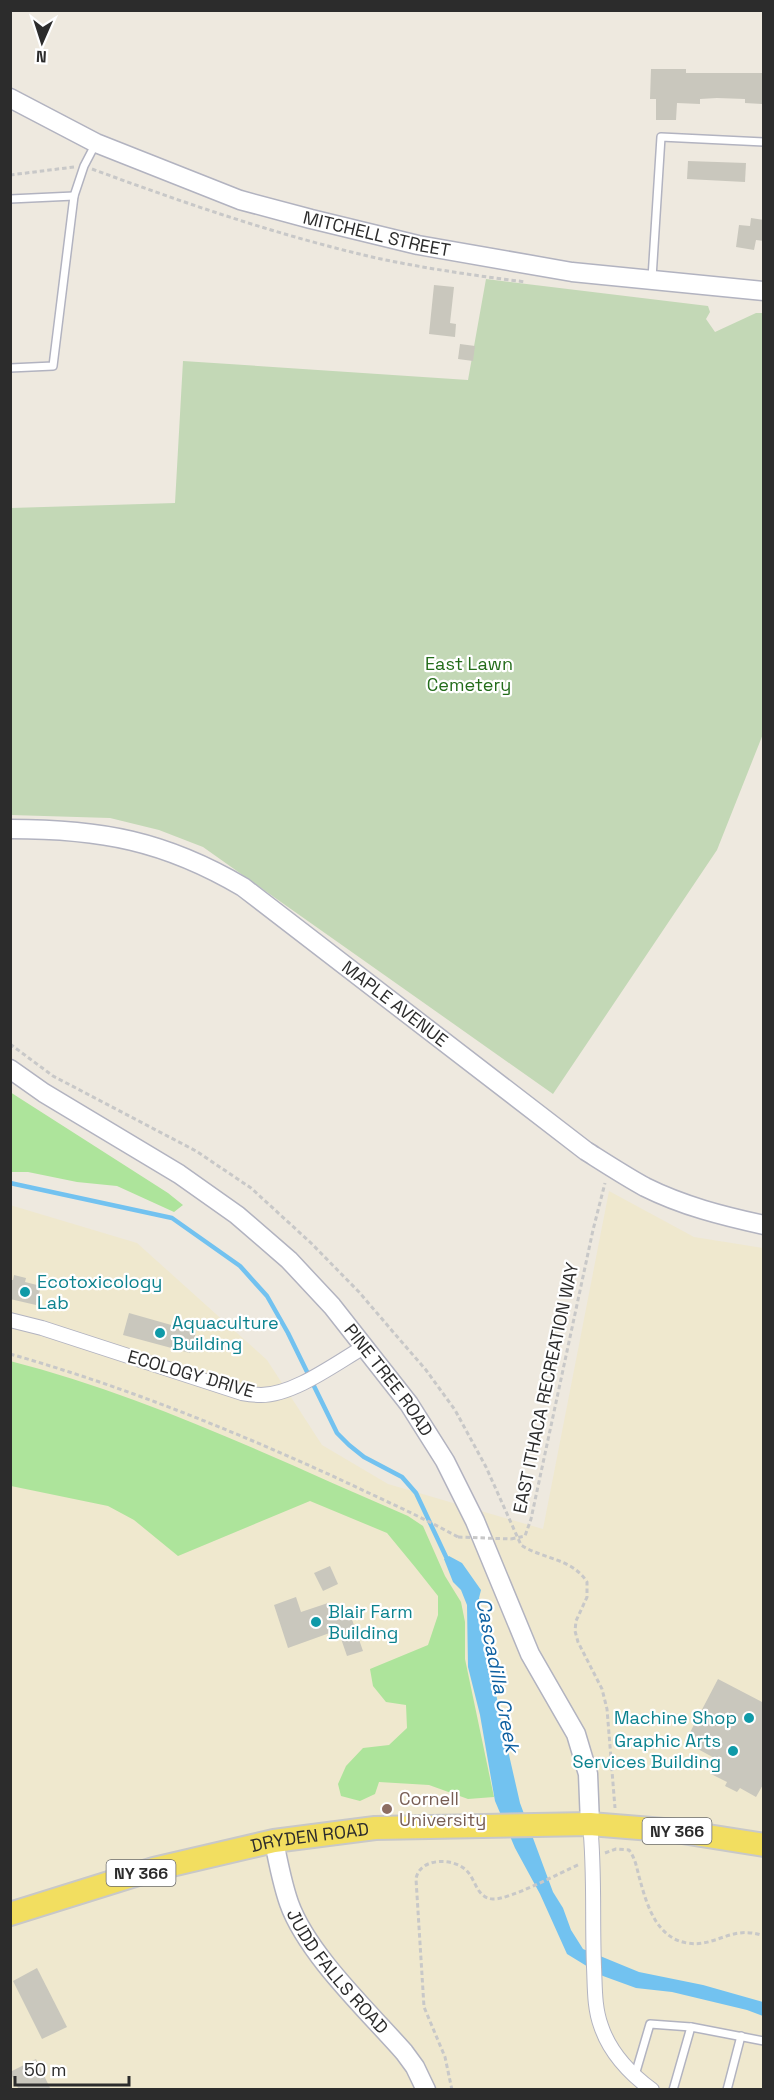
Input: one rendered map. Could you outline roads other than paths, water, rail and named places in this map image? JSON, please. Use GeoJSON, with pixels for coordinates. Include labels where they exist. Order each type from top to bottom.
{"type":"FeatureCollection","features":[{"type":"Feature","properties":{"kind":"main road","name":"DRYDEN ROAD"},"geometry":{"type":"LineString","coordinates":[[10,1914],[154,1869],[274,1841],[375,1828],[590,1824],[676,1831],[764,1845]]}},
{"type":"Feature","properties":{"kind":"street","name":"MITCHELL STREET"},"geometry":{"type":"LineString","coordinates":[[10,98],[96,143],[240,200],[310,219],[429,247],[572,272],[764,291]]}},
{"type":"Feature","properties":{"kind":"street","name":"MAPLE AVENUE"},"geometry":{"type":"LineString","coordinates":[[10,829],[51,829],[123,839],[176,853],[211,869],[243,887],[586,1151],[646,1187],[666,1196],[728,1217],[764,1225]]}},
{"type":"Feature","properties":{"kind":"street","name":"PINE TREE ROAD"},"geometry":{"type":"LineString","coordinates":[[10,1069],[44,1093],[179,1174],[237,1215],[289,1260],[332,1306],[409,1404],[445,1461],[475,1521],[530,1654],[576,1734],[588,1774],[590,1824]]}},
{"type":"Feature","properties":{"kind":"street","name":"ECOLOGY DRIVE"},"geometry":{"type":"LineString","coordinates":[[10,1320],[42,1328],[242,1393],[261,1395],[296,1386],[364,1347]]}},
{"type":"Feature","properties":{"kind":"street"},"geometry":{"type":"LineString","coordinates":[[590,1824],[594,1864],[593,1938],[597,2013],[605,2037],[618,2059],[634,2077],[652,2090]]}},
{"type":"Feature","properties":{"kind":"street","name":"JUDD FALLS ROAD"},"geometry":{"type":"LineString","coordinates":[[274,1841],[289,1905],[300,1927],[315,1950],[404,2052],[415,2067],[426,2090]]}},
{"type":"Feature","properties":{"kind":"lane"},"geometry":{"type":"LineString","coordinates":[[652,280],[662,137],[764,142]]}},
{"type":"Feature","properties":{"kind":"lane"},"geometry":{"type":"LineString","coordinates":[[10,368],[53,366],[74,196],[84,166],[96,143]]}},
{"type":"Feature","properties":{"kind":"lane"},"geometry":{"type":"LineString","coordinates":[[10,199],[74,196]]}},
{"type":"Feature","properties":{"kind":"lane"},"geometry":{"type":"LineString","coordinates":[[634,2077],[650,2024],[690,2027],[764,2041]]}},
{"type":"Feature","properties":{"kind":"lane"},"geometry":{"type":"LineString","coordinates":[[674,2090],[690,2027]]}},
{"type":"Feature","properties":{"kind":"lane"},"geometry":{"type":"LineString","coordinates":[[727,2090],[741,2036]]}},
{"type":"Feature","properties":{"kind":"water"},"geometry":{"type":"Polygon","coordinates":[[[449,1556],[462,1563],[481,1590],[479,1598],[482,1624],[520,1803],[553,1892],[583,1949],[639,1972],[703,1985],[763,2002],[763,2016],[672,1992],[636,1988],[603,1976],[567,1954],[540,1894],[515,1848],[495,1801],[480,1715],[468,1667],[467,1605],[461,1590],[453,1582],[444,1559],[449,1556]]]}},
{"type":"Feature","properties":{"kind":"waterway","name":"Cascadilla Creek"},"geometry":{"type":"LineString","coordinates":[[10,1183],[172,1218],[240,1266],[267,1296],[288,1333],[337,1433],[364,1457],[402,1477],[416,1493],[448,1561]]}},
{"type":"Feature","properties":{"kind":"place","name":"Ecotoxicology Lab"},"geometry":{"type":"Point","coordinates":[25,1292]}},
{"type":"Feature","properties":{"kind":"place","name":"Aquaculture Building"},"geometry":{"type":"Point","coordinates":[160,1333]}},
{"type":"Feature","properties":{"kind":"place","name":"Blair Farm Building"},"geometry":{"type":"Point","coordinates":[316,1622]}},
{"type":"Feature","properties":{"kind":"place","name":"Machine Shop"},"geometry":{"type":"Point","coordinates":[749,1718]}},
{"type":"Feature","properties":{"kind":"place","name":"Graphic Arts Services Building"},"geometry":{"type":"Point","coordinates":[733,1751]}},
{"type":"Feature","properties":{"kind":"place","name":"Cornell University"},"geometry":{"type":"Point","coordinates":[387,1809]}},
{"type":"Feature","properties":{"kind":"park label","name":"East Lawn Cemetery"},"geometry":{"type":"Point","coordinates":[469,674]}}]}
